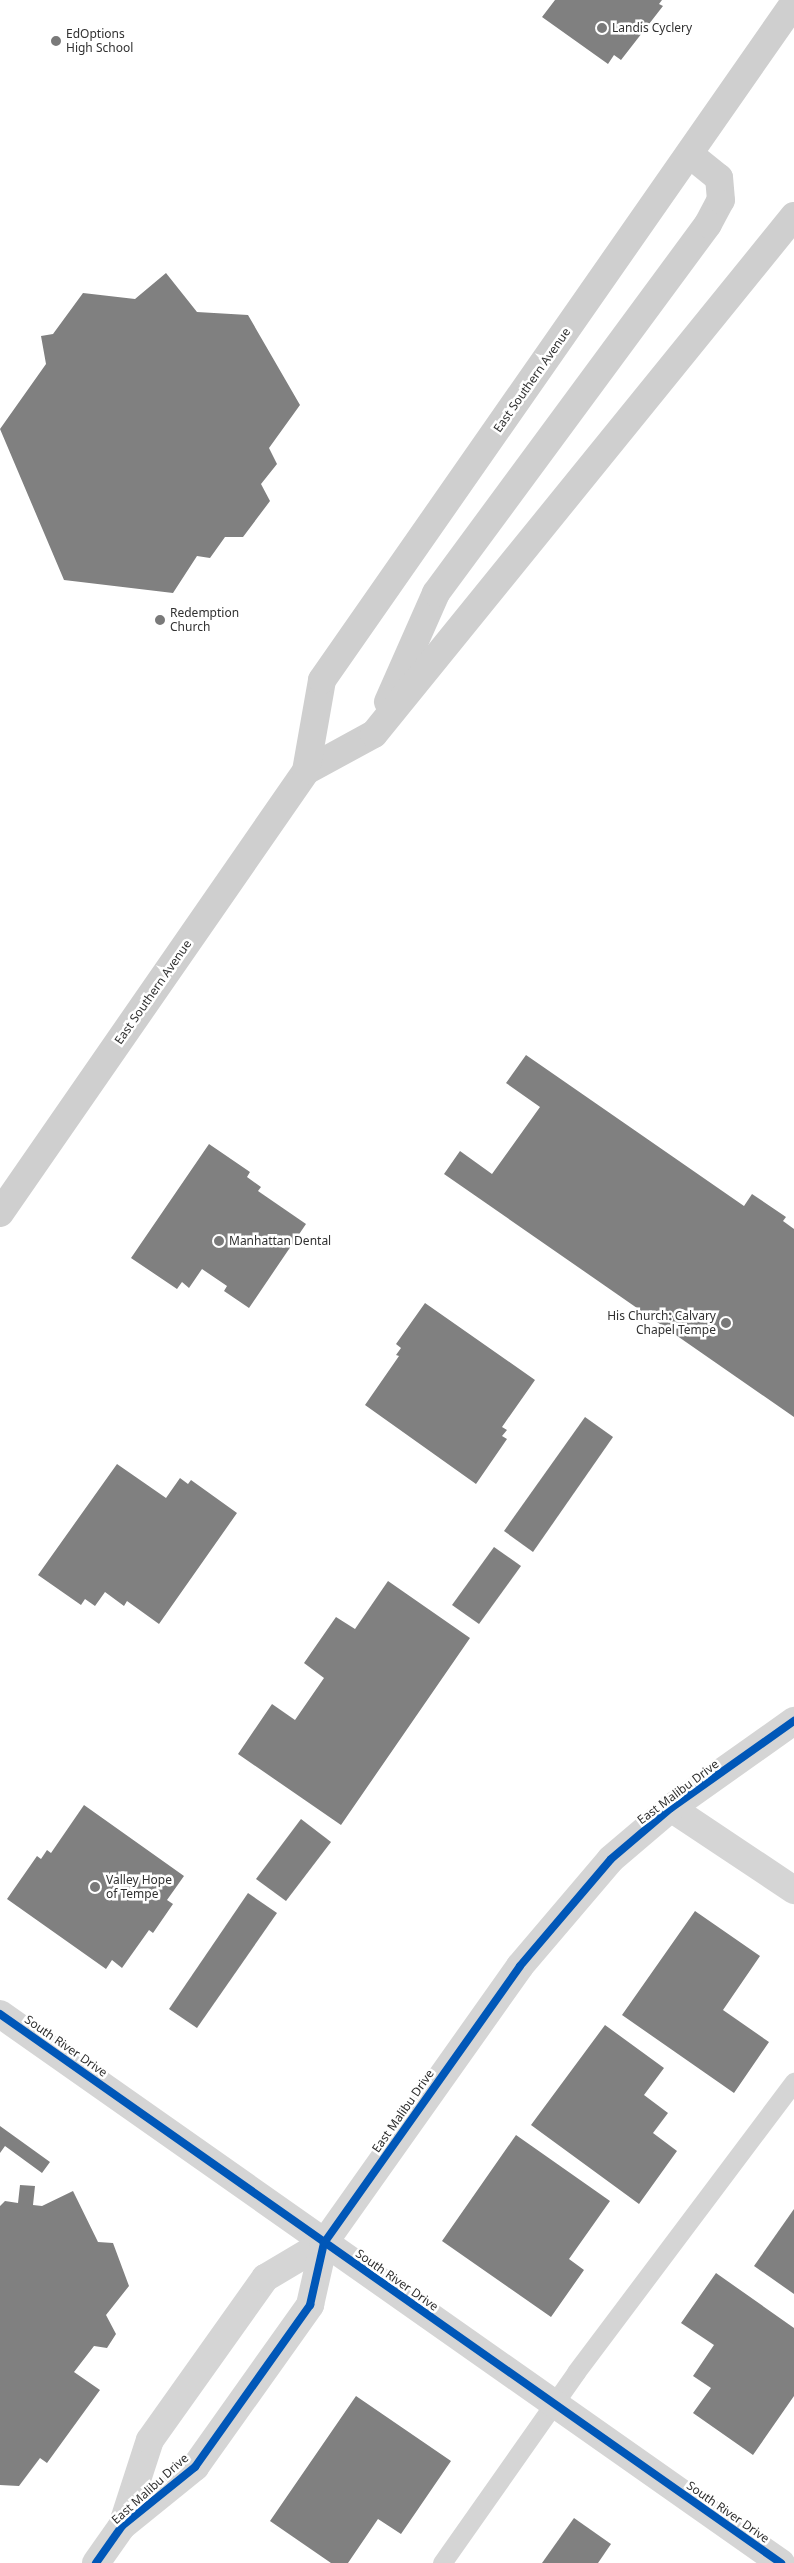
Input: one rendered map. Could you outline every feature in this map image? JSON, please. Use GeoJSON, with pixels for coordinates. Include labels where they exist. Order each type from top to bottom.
{"type":"FeatureCollection","features":[{"type":"Feature","properties":{"kind":"main road","name":"East Southern Avenue"},"geometry":{"type":"LineString","coordinates":[[0,1213],[306,771],[322,680],[794,3]]}},
{"type":"Feature","properties":{"kind":"main road"},"geometry":{"type":"LineString","coordinates":[[374,734],[436,593],[708,224],[721,200],[719,178],[689,154]]}},
{"type":"Feature","properties":{"kind":"main road","name":"East Southern Avenue"},"geometry":{"type":"LineString","coordinates":[[306,771],[374,734],[794,216]]}},
{"type":"Feature","properties":{"kind":"street","name":"East Malibu Drive"},"geometry":{"type":"LineString","coordinates":[[96,2563],[122,2526],[194,2466],[310,2305],[324,2243],[520,1966],[611,1859],[671,1808],[794,1721]]}},
{"type":"Feature","properties":{"kind":"street"},"geometry":{"type":"LineString","coordinates":[[671,1808],[794,1890]]}},
{"type":"Feature","properties":{"kind":"street","name":"South River Drive"},"geometry":{"type":"LineString","coordinates":[[0,2014],[781,2563]]}},
{"type":"Feature","properties":{"kind":"street","name":"East Malibu Drive"},"geometry":{"type":"LineString","coordinates":[[122,2526],[150,2440],[265,2278],[324,2243]]}},
{"type":"Feature","properties":{"kind":"lane"},"geometry":{"type":"LineString","coordinates":[[442,2563],[554,2404],[794,2082]]}},
{"type":"Feature","properties":{"kind":"building","name":"Landis Cyclery"},"geometry":{"type":"Polygon","coordinates":[[[555,0],[662,0],[659,4],[663,6],[621,60],[614,55],[608,64],[542,17],[555,0]]]}},
{"type":"Feature","properties":{"kind":"building"},"geometry":{"type":"Polygon","coordinates":[[[166,273],[197,312],[248,315],[300,405],[269,448],[277,464],[261,484],[270,501],[243,537],[225,537],[210,558],[197,556],[173,593],[64,580],[0,429],[46,364],[41,336],[53,334],[83,293],[135,299],[166,273]]]}},
{"type":"Feature","properties":{"kind":"building","name":"His Church: Calvary Chapel Tempe"},"geometry":{"type":"Polygon","coordinates":[[[526,1055],[744,1206],[752,1194],[786,1217],[783,1221],[794,1229],[794,1417],[444,1174],[460,1151],[492,1174],[540,1107],[506,1083],[526,1055]]]}},
{"type":"Feature","properties":{"kind":"building","name":"Manhattan Dental"},"geometry":{"type":"Polygon","coordinates":[[[209,1144],[250,1172],[247,1177],[261,1187],[258,1191],[306,1224],[249,1308],[224,1291],[227,1286],[202,1269],[189,1288],[182,1282],[177,1289],[131,1258],[209,1144]]]}},
{"type":"Feature","properties":{"kind":"building"},"geometry":{"type":"Polygon","coordinates":[[[425,1303],[535,1380],[502,1427],[507,1430],[502,1436],[507,1439],[476,1484],[365,1405],[399,1356],[396,1355],[401,1348],[396,1344],[425,1303]]]}},
{"type":"Feature","properties":{"kind":"building"},"geometry":{"type":"Polygon","coordinates":[[[585,1417],[613,1437],[533,1552],[504,1531],[585,1417]]]}},
{"type":"Feature","properties":{"kind":"building"},"geometry":{"type":"Polygon","coordinates":[[[117,1464],[166,1498],[180,1478],[188,1484],[191,1480],[237,1513],[159,1624],[127,1601],[124,1606],[105,1592],[95,1606],[85,1599],[81,1605],[38,1575],[117,1464]]]}},
{"type":"Feature","properties":{"kind":"building"},"geometry":{"type":"Polygon","coordinates":[[[494,1547],[521,1566],[479,1624],[452,1605],[494,1547]]]}},
{"type":"Feature","properties":{"kind":"building"},"geometry":{"type":"Polygon","coordinates":[[[388,1581],[470,1638],[341,1825],[238,1754],[272,1704],[295,1720],[324,1678],[304,1663],[336,1617],[355,1629],[388,1581]]]}},
{"type":"Feature","properties":{"kind":"building","name":"Valley Hope of Tempe"},"geometry":{"type":"Polygon","coordinates":[[[84,1805],[184,1876],[167,1900],[173,1904],[153,1933],[149,1930],[122,1968],[112,1960],[106,1969],[7,1899],[37,1856],[41,1859],[47,1850],[51,1853],[84,1805]]]}},
{"type":"Feature","properties":{"kind":"building"},"geometry":{"type":"Polygon","coordinates":[[[301,1819],[331,1842],[286,1901],[256,1879],[301,1819]]]}},
{"type":"Feature","properties":{"kind":"building"},"geometry":{"type":"Polygon","coordinates":[[[248,1893],[277,1913],[197,2028],[169,2009],[248,1893]]]}},
{"type":"Feature","properties":{"kind":"building"},"geometry":{"type":"Polygon","coordinates":[[[695,1911],[760,1956],[723,2010],[769,2042],[734,2093],[622,2015],[695,1911]]]}},
{"type":"Feature","properties":{"kind":"building"},"geometry":{"type":"Polygon","coordinates":[[[605,2025],[664,2068],[644,2095],[668,2113],[653,2133],[677,2151],[639,2204],[531,2125],[605,2025]]]}},
{"type":"Feature","properties":{"kind":"building"},"geometry":{"type":"Polygon","coordinates":[[[0,2126],[50,2162],[42,2173],[5,2146],[0,2153],[0,2126]]]}},
{"type":"Feature","properties":{"kind":"building"},"geometry":{"type":"Polygon","coordinates":[[[516,2135],[610,2201],[569,2259],[584,2270],[551,2317],[442,2241],[516,2135]]]}},
{"type":"Feature","properties":{"kind":"building"},"geometry":{"type":"Polygon","coordinates":[[[20,2185],[35,2186],[33,2205],[42,2206],[73,2191],[98,2242],[113,2243],[129,2286],[106,2315],[116,2334],[107,2348],[94,2346],[74,2372],[100,2390],[47,2463],[40,2458],[19,2486],[0,2485],[0,2206],[5,2201],[18,2203],[20,2185]]]}},
{"type":"Feature","properties":{"kind":"building"},"geometry":{"type":"Polygon","coordinates":[[[794,2209],[794,2294],[754,2266],[794,2209]]]}},
{"type":"Feature","properties":{"kind":"building"},"geometry":{"type":"Polygon","coordinates":[[[716,2273],[794,2328],[794,2396],[753,2455],[693,2413],[711,2388],[693,2376],[714,2345],[681,2323],[716,2273]]]}},
{"type":"Feature","properties":{"kind":"building"},"geometry":{"type":"Polygon","coordinates":[[[356,2396],[451,2461],[401,2534],[378,2519],[348,2563],[331,2563],[270,2521],[356,2396]]]}},
{"type":"Feature","properties":{"kind":"building"},"geometry":{"type":"Polygon","coordinates":[[[574,2518],[611,2544],[598,2563],[542,2563],[574,2518]]]}},
{"type":"Feature","properties":{"kind":"cycle path"},"geometry":{"type":"LineString","coordinates":[[96,2563],[122,2526],[195,2467],[310,2305],[324,2243],[520,1966],[611,1859],[671,1808],[794,1721]]}},
{"type":"Feature","properties":{"kind":"cycle path"},"geometry":{"type":"LineString","coordinates":[[0,2014],[781,2563]]}},
{"type":"Feature","properties":{"kind":"place","name":"Landis Cyclery"},"geometry":{"type":"Point","coordinates":[602,28]}},
{"type":"Feature","properties":{"kind":"place","name":"EdOptions High School"},"geometry":{"type":"Point","coordinates":[56,41]}},
{"type":"Feature","properties":{"kind":"place","name":"Redemption Church"},"geometry":{"type":"Point","coordinates":[160,620]}},
{"type":"Feature","properties":{"kind":"place","name":"Manhattan Dental"},"geometry":{"type":"Point","coordinates":[219,1241]}},
{"type":"Feature","properties":{"kind":"place","name":"His Church: Calvary Chapel Tempe"},"geometry":{"type":"Point","coordinates":[726,1323]}},
{"type":"Feature","properties":{"kind":"place","name":"Valley Hope of Tempe"},"geometry":{"type":"Point","coordinates":[95,1887]}}]}
